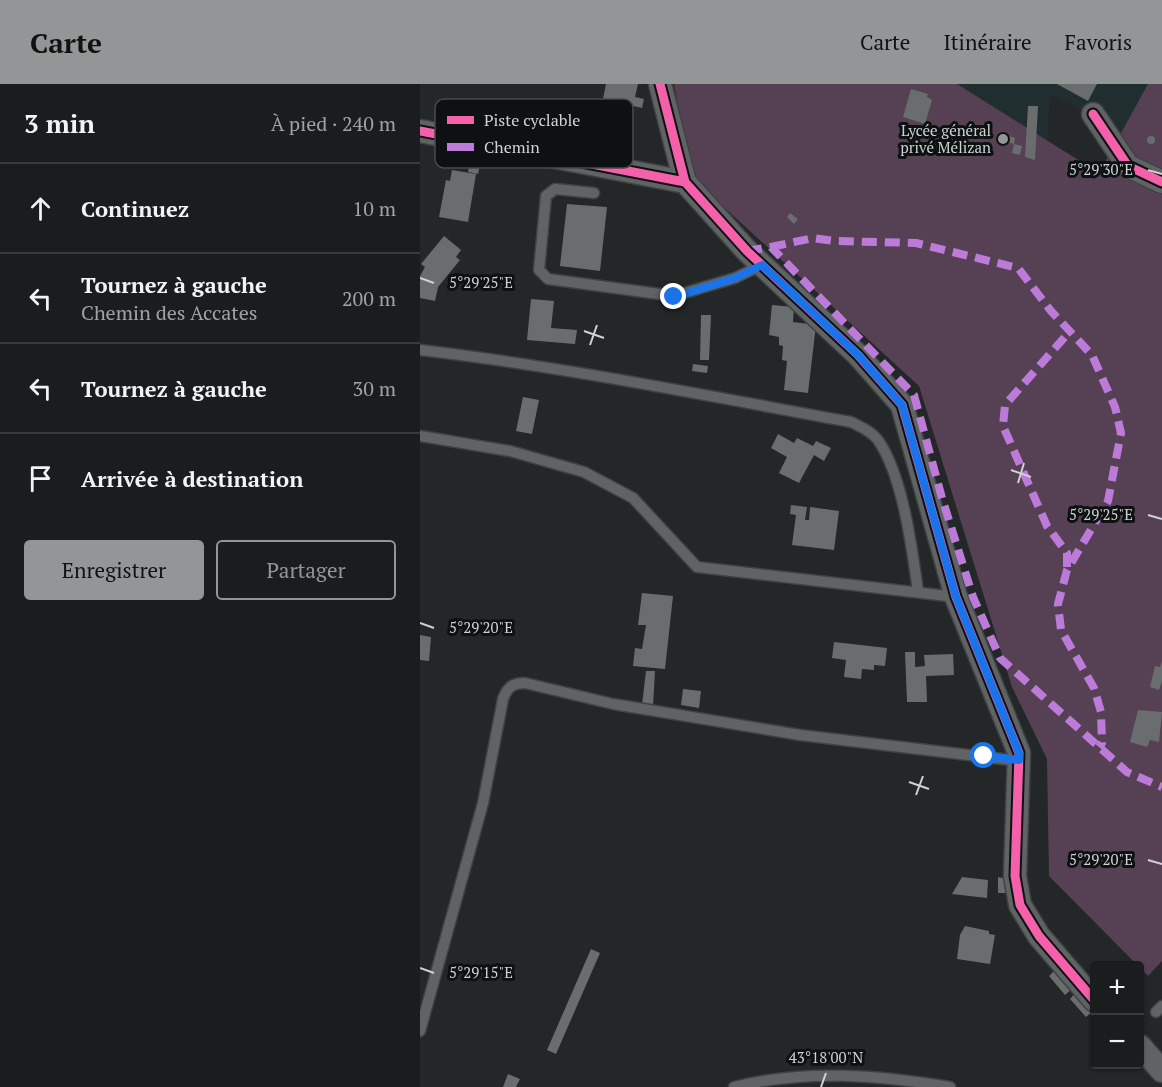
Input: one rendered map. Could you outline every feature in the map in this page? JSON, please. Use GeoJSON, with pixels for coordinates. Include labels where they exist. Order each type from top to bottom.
{"type":"FeatureCollection","features":[{"type":"Feature","properties":{"kind":"street"},"geometry":{"type":"LineString","coordinates":[[660,84],[684,182],[762,265],[858,355],[902,405],[956,597],[1019,753],[1015,876],[1020,905],[1039,936],[1090,994]]}},
{"type":"Feature","properties":{"kind":"street"},"geometry":{"type":"LineString","coordinates":[[1093,114],[1128,166],[1162,182]]}},
{"type":"Feature","properties":{"kind":"street"},"geometry":{"type":"LineString","coordinates":[[420,132],[435,135]]}},
{"type":"Feature","properties":{"kind":"street"},"geometry":{"type":"LineString","coordinates":[[617,168],[684,182]]}},
{"type":"Feature","properties":{"kind":"street"},"geometry":{"type":"LineString","coordinates":[[1144,1051],[1162,1071]]}},
{"type":"Feature","properties":{"kind":"lane"},"geometry":{"type":"LineString","coordinates":[[594,193],[555,189],[546,196],[539,270],[548,279],[674,297],[735,278],[762,265]]}},
{"type":"Feature","properties":{"kind":"lane"},"geometry":{"type":"LineString","coordinates":[[420,350],[489,358],[721,398],[852,422],[865,428],[878,441],[896,480],[912,545],[918,591]]}},
{"type":"Feature","properties":{"kind":"lane"},"geometry":{"type":"LineString","coordinates":[[420,436],[510,451],[584,472],[633,498],[697,567],[956,597]]}},
{"type":"Feature","properties":{"kind":"lane"},"geometry":{"type":"LineString","coordinates":[[420,1031],[483,802],[502,699],[507,689],[516,683],[613,704],[800,735],[1019,760]]}},
{"type":"Feature","properties":{"kind":"lane"},"geometry":{"type":"LineString","coordinates":[[734,1087],[823,1075],[884,1076],[950,1087]]}},
{"type":"Feature","properties":{"kind":"shaded area"},"geometry":{"type":"Polygon","coordinates":[[[674,84],[957,84],[1099,173],[1148,84],[1162,84],[1162,961],[1148,976],[1144,972],[1144,961],[1133,961],[1049,876],[1047,759],[1012,687],[919,386],[691,177],[674,84]]]}},
{"type":"Feature","properties":{"kind":"shaded area","name":"Lycée général privé Mélizan"},"geometry":{"type":"Polygon","coordinates":[[[908,84],[1162,84],[1162,194],[1087,113],[1050,94],[1047,161],[908,84]]]}},
{"type":"Feature","properties":{"kind":"building"},"geometry":{"type":"Polygon","coordinates":[[[606,84],[638,84],[635,97],[644,99],[642,108],[633,106],[633,99],[603,99],[606,84]]]}},
{"type":"Feature","properties":{"kind":"building"},"geometry":{"type":"Polygon","coordinates":[[[1057,84],[1097,84],[1088,101],[1057,84]]]}},
{"type":"Feature","properties":{"kind":"building"},"geometry":{"type":"Polygon","coordinates":[[[911,89],[928,94],[927,97],[932,100],[925,124],[903,117],[911,89]]]}},
{"type":"Feature","properties":{"kind":"building"},"geometry":{"type":"Polygon","coordinates":[[[1028,106],[1038,106],[1035,160],[1025,157],[1028,106]]]}},
{"type":"Feature","properties":{"kind":"building"},"geometry":{"type":"Polygon","coordinates":[[[999,133],[1015,138],[1014,144],[997,139],[999,133]]]}},
{"type":"Feature","properties":{"kind":"building"},"geometry":{"type":"Polygon","coordinates":[[[1151,136],[1155,140],[1151,144],[1147,140],[1151,136]]]}},
{"type":"Feature","properties":{"kind":"building"},"geometry":{"type":"Polygon","coordinates":[[[1014,144],[1022,146],[1020,155],[1012,153],[1014,144]]]}},
{"type":"Feature","properties":{"kind":"building"},"geometry":{"type":"Polygon","coordinates":[[[469,168],[479,168],[478,174],[468,172],[469,168]]]}},
{"type":"Feature","properties":{"kind":"building"},"geometry":{"type":"Polygon","coordinates":[[[452,170],[476,174],[468,222],[439,217],[446,180],[450,181],[452,170]]]}},
{"type":"Feature","properties":{"kind":"building"},"geometry":{"type":"Polygon","coordinates":[[[567,204],[607,207],[600,271],[560,266],[567,204]]]}},
{"type":"Feature","properties":{"kind":"building"},"geometry":{"type":"Polygon","coordinates":[[[790,213],[798,219],[794,224],[787,217],[790,213]]]}},
{"type":"Feature","properties":{"kind":"building"},"geometry":{"type":"Polygon","coordinates":[[[444,236],[461,250],[456,257],[460,260],[438,287],[435,301],[420,298],[420,276],[425,267],[421,264],[444,236]]]}},
{"type":"Feature","properties":{"kind":"building"},"geometry":{"type":"Polygon","coordinates":[[[531,299],[554,301],[551,328],[577,330],[575,344],[527,340],[531,299]]]}},
{"type":"Feature","properties":{"kind":"building"},"geometry":{"type":"Polygon","coordinates":[[[772,305],[794,307],[793,322],[816,325],[808,393],[784,390],[787,361],[782,360],[783,346],[779,345],[779,337],[769,335],[772,305]]]}},
{"type":"Feature","properties":{"kind":"building"},"geometry":{"type":"Polygon","coordinates":[[[701,315],[711,315],[709,360],[700,360],[701,315]]]}},
{"type":"Feature","properties":{"kind":"building"},"geometry":{"type":"Polygon","coordinates":[[[693,364],[708,366],[707,373],[692,371],[693,364]]]}},
{"type":"Feature","properties":{"kind":"building"},"geometry":{"type":"Polygon","coordinates":[[[523,397],[539,400],[532,434],[516,431],[523,397]]]}},
{"type":"Feature","properties":{"kind":"building"},"geometry":{"type":"Polygon","coordinates":[[[778,434],[794,443],[797,438],[813,446],[816,441],[831,448],[824,461],[814,455],[799,483],[779,473],[787,457],[771,448],[778,434]]]}},
{"type":"Feature","properties":{"kind":"building"},"geometry":{"type":"Polygon","coordinates":[[[791,505],[807,507],[805,520],[809,520],[810,507],[839,511],[834,550],[792,545],[796,515],[790,514],[791,505]]]}},
{"type":"Feature","properties":{"kind":"building"},"geometry":{"type":"Polygon","coordinates":[[[642,593],[673,596],[665,669],[633,666],[635,648],[642,649],[646,625],[638,625],[642,593]]]}},
{"type":"Feature","properties":{"kind":"building"},"geometry":{"type":"Polygon","coordinates":[[[420,635],[431,637],[429,661],[420,660],[420,635]]]}},
{"type":"Feature","properties":{"kind":"building"},"geometry":{"type":"Polygon","coordinates":[[[834,642],[887,648],[885,666],[874,665],[874,670],[862,669],[861,679],[844,677],[846,660],[832,658],[834,642]]]}},
{"type":"Feature","properties":{"kind":"building"},"geometry":{"type":"Polygon","coordinates":[[[905,652],[915,652],[915,667],[925,666],[924,655],[953,654],[954,675],[926,676],[927,702],[907,702],[905,652]]]}},
{"type":"Feature","properties":{"kind":"building"},"geometry":{"type":"Polygon","coordinates":[[[1162,661],[1162,681],[1159,690],[1150,687],[1155,666],[1160,667],[1162,661]]]}},
{"type":"Feature","properties":{"kind":"building"},"geometry":{"type":"Polygon","coordinates":[[[646,671],[655,671],[653,706],[642,705],[646,671]]]}},
{"type":"Feature","properties":{"kind":"building"},"geometry":{"type":"Polygon","coordinates":[[[683,689],[701,691],[699,708],[681,705],[683,689]]]}},
{"type":"Feature","properties":{"kind":"building"},"geometry":{"type":"Polygon","coordinates":[[[1138,710],[1162,712],[1159,742],[1150,740],[1147,747],[1130,742],[1138,710]]]}},
{"type":"Feature","properties":{"kind":"building"},"geometry":{"type":"Polygon","coordinates":[[[962,877],[988,880],[987,898],[952,894],[962,877]]]}},
{"type":"Feature","properties":{"kind":"building"},"geometry":{"type":"Polygon","coordinates":[[[998,877],[1007,879],[1008,893],[998,893],[998,877]]]}},
{"type":"Feature","properties":{"kind":"building"},"geometry":{"type":"Polygon","coordinates":[[[965,926],[989,931],[989,934],[995,935],[990,964],[957,959],[960,935],[965,926]]]}},
{"type":"Feature","properties":{"kind":"building"},"geometry":{"type":"Polygon","coordinates":[[[591,949],[600,953],[556,1054],[547,1050],[591,949]]]}},
{"type":"Feature","properties":{"kind":"building"},"geometry":{"type":"Polygon","coordinates":[[[1055,970],[1072,989],[1065,995],[1049,976],[1055,970]]]}},
{"type":"Feature","properties":{"kind":"building"},"geometry":{"type":"Polygon","coordinates":[[[1076,992],[1090,1008],[1090,1014],[1086,1017],[1070,999],[1076,992]]]}},
{"type":"Feature","properties":{"kind":"building"},"geometry":{"type":"Polygon","coordinates":[[[508,1074],[520,1079],[516,1087],[503,1087],[508,1074]]]}},
{"type":"Feature","properties":{"kind":"marked path"},"geometry":{"type":"LineString","coordinates":[[771,247],[813,238],[834,241],[916,243],[1018,268],[1051,311],[1092,355],[1115,407],[1121,433],[1108,501],[1067,570],[1058,604],[1061,630],[1094,688],[1101,712],[1102,743],[1099,747]]}},
{"type":"Feature","properties":{"kind":"marked path"},"geometry":{"type":"LineString","coordinates":[[747,251],[771,247],[914,395],[942,498],[973,597],[1000,658],[1127,772],[1162,787]]}},
{"type":"Feature","properties":{"kind":"marked path"},"geometry":{"type":"LineString","coordinates":[[1067,567],[1067,553],[1047,526],[1003,426],[1005,405],[1071,330]]}},
{"type":"Feature","properties":{"kind":"cycle path"},"geometry":{"type":"LineString","coordinates":[[660,84],[685,182],[747,251],[858,355],[902,405],[956,597],[1019,753],[1015,876],[1020,905],[1039,936],[1090,995]]}},
{"type":"Feature","properties":{"kind":"cycle path"},"geometry":{"type":"LineString","coordinates":[[1093,114],[1128,166],[1162,182]]}},
{"type":"Feature","properties":{"kind":"cycle path"},"geometry":{"type":"LineString","coordinates":[[420,131],[435,134]]}},
{"type":"Feature","properties":{"kind":"cycle path"},"geometry":{"type":"LineString","coordinates":[[612,168],[685,182]]}},
{"type":"Feature","properties":{"kind":"place","name":"Lycée général privé Mélizan"},"geometry":{"type":"Point","coordinates":[1003,139]}},
{"type":"Feature","properties":{"kind":"route"},"geometry":{"type":"LineString","coordinates":[[674,297],[735,278],[762,265],[858,355],[902,405],[956,597],[1019,753],[1019,760],[984,756]]}}]}
